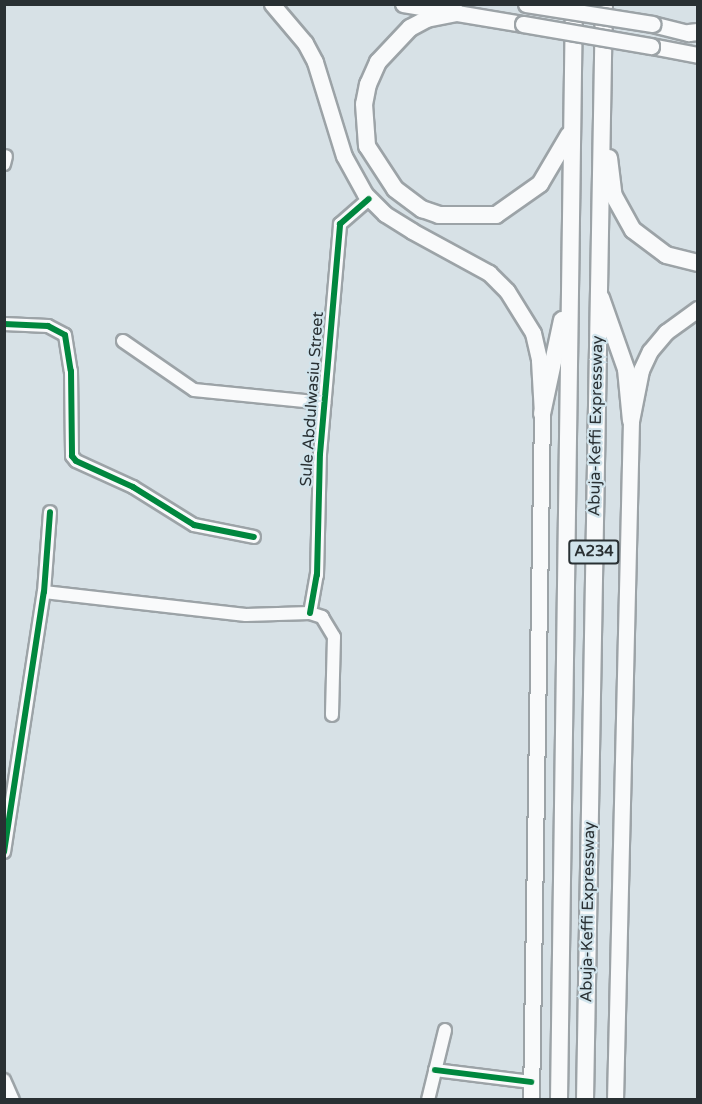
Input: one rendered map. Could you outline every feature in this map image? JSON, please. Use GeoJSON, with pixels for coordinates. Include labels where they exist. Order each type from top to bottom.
{"type":"FeatureCollection","features":[{"type":"Feature","properties":{"kind":"highway","name":"Abuja-Keffi Expressway"},"geometry":{"type":"LineString","coordinates":[[559,1100],[573,4]]}},
{"type":"Feature","properties":{"kind":"highway","name":"Abuja-Keffi Expressway"},"geometry":{"type":"LineString","coordinates":[[585,1100],[600,79],[604,4]]}},
{"type":"Feature","properties":{"kind":"highway"},"geometry":{"type":"LineString","coordinates":[[457,13],[427,19],[410,28],[378,62],[368,84],[364,104],[367,146],[395,189],[422,209],[440,215],[496,215],[540,184],[570,135]]}},
{"type":"Feature","properties":{"kind":"highway"},"geometry":{"type":"LineString","coordinates":[[600,79],[611,179],[619,208],[633,230],[654,248],[698,263]]}},
{"type":"Feature","properties":{"kind":"highway"},"geometry":{"type":"LineString","coordinates":[[598,291],[626,369],[632,422]]}},
{"type":"Feature","properties":{"kind":"highway"},"geometry":{"type":"LineString","coordinates":[[542,414],[568,299]]}},
{"type":"Feature","properties":{"kind":"main road"},"geometry":{"type":"LineString","coordinates":[[272,4],[300,37],[315,63],[344,156],[369,199],[412,231],[473,263],[507,291],[532,333],[539,360],[542,414],[531,1100]]}},
{"type":"Feature","properties":{"kind":"main road"},"geometry":{"type":"LineString","coordinates":[[403,4],[698,55]]}},
{"type":"Feature","properties":{"kind":"main road"},"geometry":{"type":"LineString","coordinates":[[526,4],[695,33]]}},
{"type":"Feature","properties":{"kind":"main road","name":"Abuja-Keffi Expressway"},"geometry":{"type":"LineString","coordinates":[[615,1100],[632,422],[641,370],[650,351],[666,332],[698,309]]}},
{"type":"Feature","properties":{"kind":"street","name":"Sule Abdulwasiu Street"},"geometry":{"type":"LineString","coordinates":[[309,613],[317,575],[324,403],[340,224],[369,199]]}},
{"type":"Feature","properties":{"kind":"street"},"geometry":{"type":"LineString","coordinates":[[4,324],[48,326],[65,335],[71,371],[72,456],[76,461],[133,487],[194,525],[254,537]]}},
{"type":"Feature","properties":{"kind":"street"},"geometry":{"type":"LineString","coordinates":[[123,341],[194,390],[324,403]]}},
{"type":"Feature","properties":{"kind":"street"},"geometry":{"type":"LineString","coordinates":[[4,852],[44,592],[50,512]]}},
{"type":"Feature","properties":{"kind":"street"},"geometry":{"type":"LineString","coordinates":[[44,592],[246,615],[309,613],[322,617],[334,637],[332,714]]}},
{"type":"Feature","properties":{"kind":"street"},"geometry":{"type":"LineString","coordinates":[[428,1100],[445,1030]]}},
{"type":"Feature","properties":{"kind":"street"},"geometry":{"type":"LineString","coordinates":[[435,1070],[531,1082]]}},
{"type":"Feature","properties":{"kind":"street"},"geometry":{"type":"LineString","coordinates":[[4,1080],[14,1100]]}},
{"type":"Feature","properties":{"kind":"cycle path"},"geometry":{"type":"LineString","coordinates":[[310,613],[317,575],[320,454],[340,224],[369,199]]}},
{"type":"Feature","properties":{"kind":"cycle path"},"geometry":{"type":"LineString","coordinates":[[4,324],[48,326],[65,335],[71,371],[72,456],[76,461],[133,487],[194,525],[254,537]]}},
{"type":"Feature","properties":{"kind":"cycle path"},"geometry":{"type":"LineString","coordinates":[[4,852],[44,592],[50,512]]}},
{"type":"Feature","properties":{"kind":"cycle path"},"geometry":{"type":"LineString","coordinates":[[435,1070],[531,1082]]}}]}
